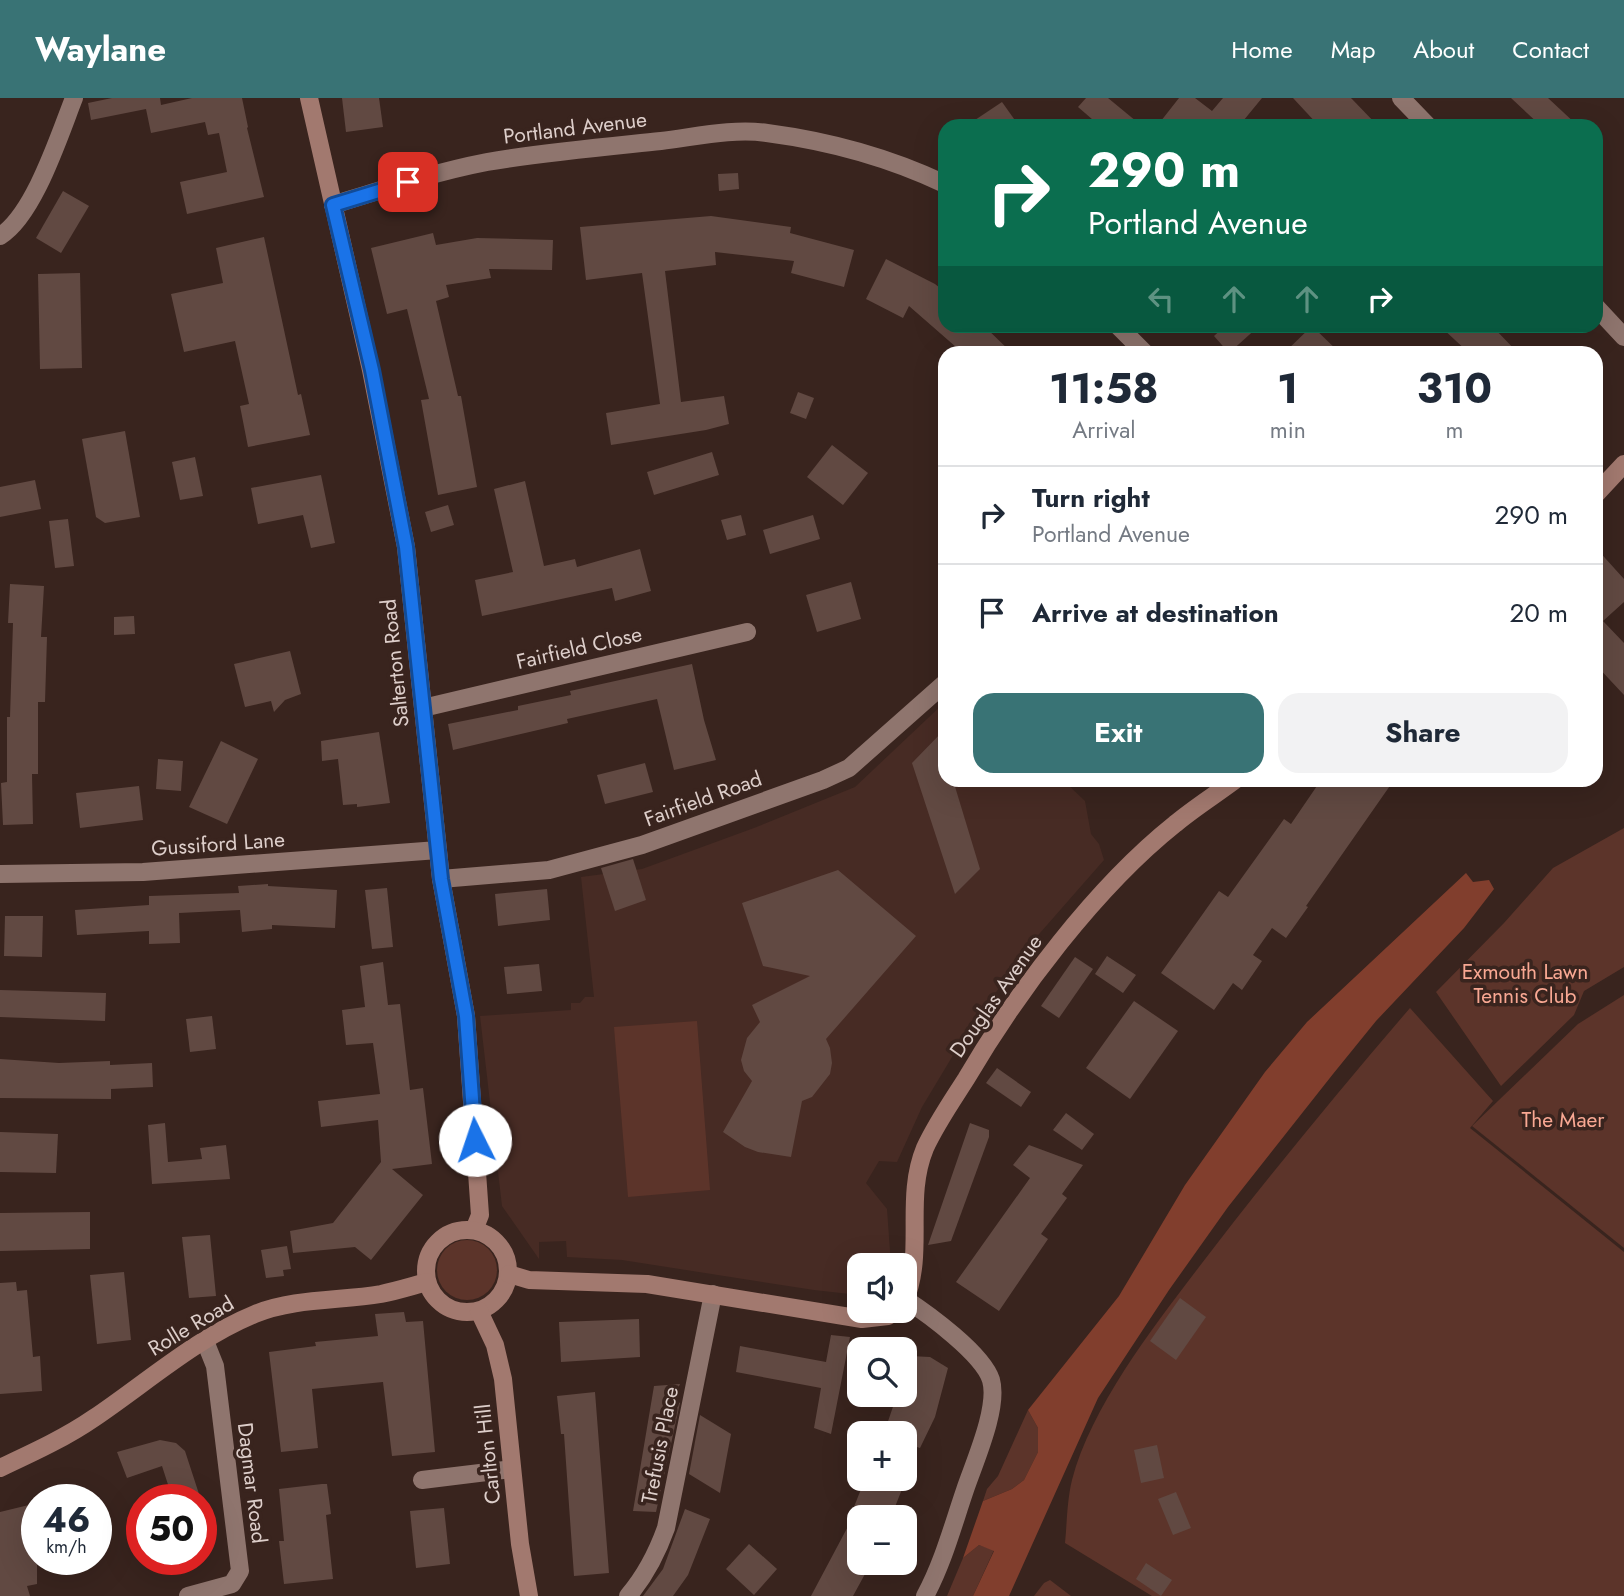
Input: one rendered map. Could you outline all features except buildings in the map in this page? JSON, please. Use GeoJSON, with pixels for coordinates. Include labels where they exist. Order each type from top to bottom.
{"type":"FeatureCollection","features":[{"type":"Feature","properties":{"kind":"main road","name":"Salterton Road"},"geometry":{"type":"LineString","coordinates":[[309,98],[372,370],[406,547],[441,879],[466,1016],[480,1215],[474,1230]]}},
{"type":"Feature","properties":{"kind":"main road"},"geometry":{"type":"LineString","coordinates":[[1603,486],[1624,464]]}},
{"type":"Feature","properties":{"kind":"main road","name":"Douglas Avenue"},"geometry":{"type":"LineString","coordinates":[[914,1253],[914,1195],[922,1158],[982,1051],[1049,958],[1120,874],[1174,824],[1225,787]]}},
{"type":"Feature","properties":{"kind":"main road"},"geometry":{"type":"LineString","coordinates":[[474,1230],[492,1238],[505,1254],[509,1273],[505,1290],[494,1303],[479,1311],[463,1313],[447,1308],[435,1297],[427,1282],[426,1266],[432,1250],[442,1238],[457,1231],[474,1230]]}},
{"type":"Feature","properties":{"kind":"main road"},"geometry":{"type":"LineString","coordinates":[[509,1273],[529,1280],[647,1284],[847,1316]]}},
{"type":"Feature","properties":{"kind":"main road","name":"Rolle Road"},"geometry":{"type":"LineString","coordinates":[[0,1468],[40,1450],[92,1420],[205,1341],[257,1313],[296,1304],[380,1294],[427,1282]]}},
{"type":"Feature","properties":{"kind":"main road","name":"Carlton Hill"},"geometry":{"type":"LineString","coordinates":[[479,1311],[495,1345],[503,1379],[529,1596]]}},
{"type":"Feature","properties":{"kind":"street"},"geometry":{"type":"LineString","coordinates":[[0,236],[17,222],[31,199],[74,98]]}},
{"type":"Feature","properties":{"kind":"street"},"geometry":{"type":"LineString","coordinates":[[1401,98],[1421,119]]}},
{"type":"Feature","properties":{"kind":"street","name":"Portland Avenue"},"geometry":{"type":"LineString","coordinates":[[333,205],[408,182],[485,163],[582,148],[765,132],[863,153],[938,181]]}},
{"type":"Feature","properties":{"kind":"street"},"geometry":{"type":"LineString","coordinates":[[1603,314],[1624,337]]}},
{"type":"Feature","properties":{"kind":"street"},"geometry":{"type":"LineString","coordinates":[[1125,333],[1138,346]]}},
{"type":"Feature","properties":{"kind":"street","name":"Fairfield Close"},"geometry":{"type":"LineString","coordinates":[[423,709],[747,632]]}},
{"type":"Feature","properties":{"kind":"street","name":"Fairfield Road"},"geometry":{"type":"LineString","coordinates":[[441,879],[549,870],[642,845],[823,780],[849,768],[938,689]]}},
{"type":"Feature","properties":{"kind":"street","name":"Gussiford Lane"},"geometry":{"type":"LineString","coordinates":[[0,874],[143,872],[438,850]]}},
{"type":"Feature","properties":{"kind":"street","name":"Trefusis Place"},"geometry":{"type":"LineString","coordinates":[[628,1596],[655,1558],[666,1528],[713,1294]]}},
{"type":"Feature","properties":{"kind":"street"},"geometry":{"type":"LineString","coordinates":[[917,1308],[964,1346],[991,1379],[992,1394],[982,1445],[949,1540],[925,1596]]}},
{"type":"Feature","properties":{"kind":"street","name":"Dagmar Road"},"geometry":{"type":"LineString","coordinates":[[188,1596],[232,1584],[240,1572],[215,1366],[205,1341]]}},
{"type":"Feature","properties":{"kind":"street"},"geometry":{"type":"LineString","coordinates":[[422,1480],[512,1469]]}},
{"type":"Feature","properties":{"kind":"shaded area"},"geometry":{"type":"Polygon","coordinates":[[[938,709],[938,787],[1070,787],[1085,801],[1091,834],[1099,844],[1104,860],[1026,949],[958,1047],[922,1107],[897,1162],[879,1161],[866,1183],[887,1209],[890,1253],[847,1253],[847,1294],[622,1260],[567,1257],[566,1241],[539,1242],[539,1259],[502,1206],[480,1016],[571,1010],[571,1003],[580,1003],[585,997],[594,997],[581,877],[642,869],[855,787],[938,709]]]}},
{"type":"Feature","properties":{"kind":"shaded area"},"geometry":{"type":"Polygon","coordinates":[[[1466,873],[1473,882],[1489,880],[1494,889],[1464,928],[1376,1021],[1333,1074],[1228,1207],[1169,1290],[1098,1398],[1009,1596],[973,1596],[994,1551],[979,1545],[963,1558],[983,1501],[1012,1489],[1024,1480],[1038,1452],[1038,1428],[1028,1410],[1119,1296],[1185,1185],[1265,1072],[1307,1022],[1466,873]]]}},
{"type":"Feature","properties":{"kind":"green space","name":"Exmouth Lawn Tennis Club"},"geometry":{"type":"Polygon","coordinates":[[[1624,828],[1624,967],[1584,991],[1574,1015],[1501,1086],[1436,992],[1504,923],[1553,868],[1624,828]]]}},
{"type":"Feature","properties":{"kind":"green space","name":"The Maer"},"geometry":{"type":"Polygon","coordinates":[[[1624,995],[1624,1248],[1472,1126],[1578,1024],[1624,995]]]}},
{"type":"Feature","properties":{"kind":"green space"},"geometry":{"type":"Polygon","coordinates":[[[1410,1008],[1493,1101],[1470,1128],[1624,1252],[1624,1596],[1152,1596],[1065,1543],[1070,1488],[1081,1452],[1109,1396],[1163,1315],[1276,1168],[1410,1008]]]}},
{"type":"Feature","properties":{"kind":"green space"},"geometry":{"type":"Polygon","coordinates":[[[697,1021],[710,1190],[628,1197],[614,1027],[697,1021]]]}},
{"type":"Feature","properties":{"kind":"green space"},"geometry":{"type":"Polygon","coordinates":[[[467,1240],[479,1242],[492,1253],[497,1270],[495,1282],[484,1295],[467,1300],[455,1298],[442,1287],[437,1270],[439,1258],[450,1245],[467,1240]]]}},
{"type":"Feature","properties":{"kind":"green space"},"geometry":{"type":"Polygon","coordinates":[[[1028,1410],[1038,1428],[1038,1452],[1024,1480],[1012,1489],[983,1501],[987,1489],[998,1476],[1028,1410]]]}},
{"type":"Feature","properties":{"kind":"green space"},"geometry":{"type":"Polygon","coordinates":[[[979,1545],[994,1550],[973,1596],[947,1596],[963,1558],[979,1545]]]}},
{"type":"Feature","properties":{"kind":"green space"},"geometry":{"type":"Polygon","coordinates":[[[1050,1580],[1071,1596],[1034,1596],[1044,1583],[1050,1580]]]}},
{"type":"Feature","properties":{"kind":"route"},"geometry":{"type":"LineString","coordinates":[[408,182],[333,205],[372,370],[406,547],[441,879],[466,1016],[475,1140]]}}]}
